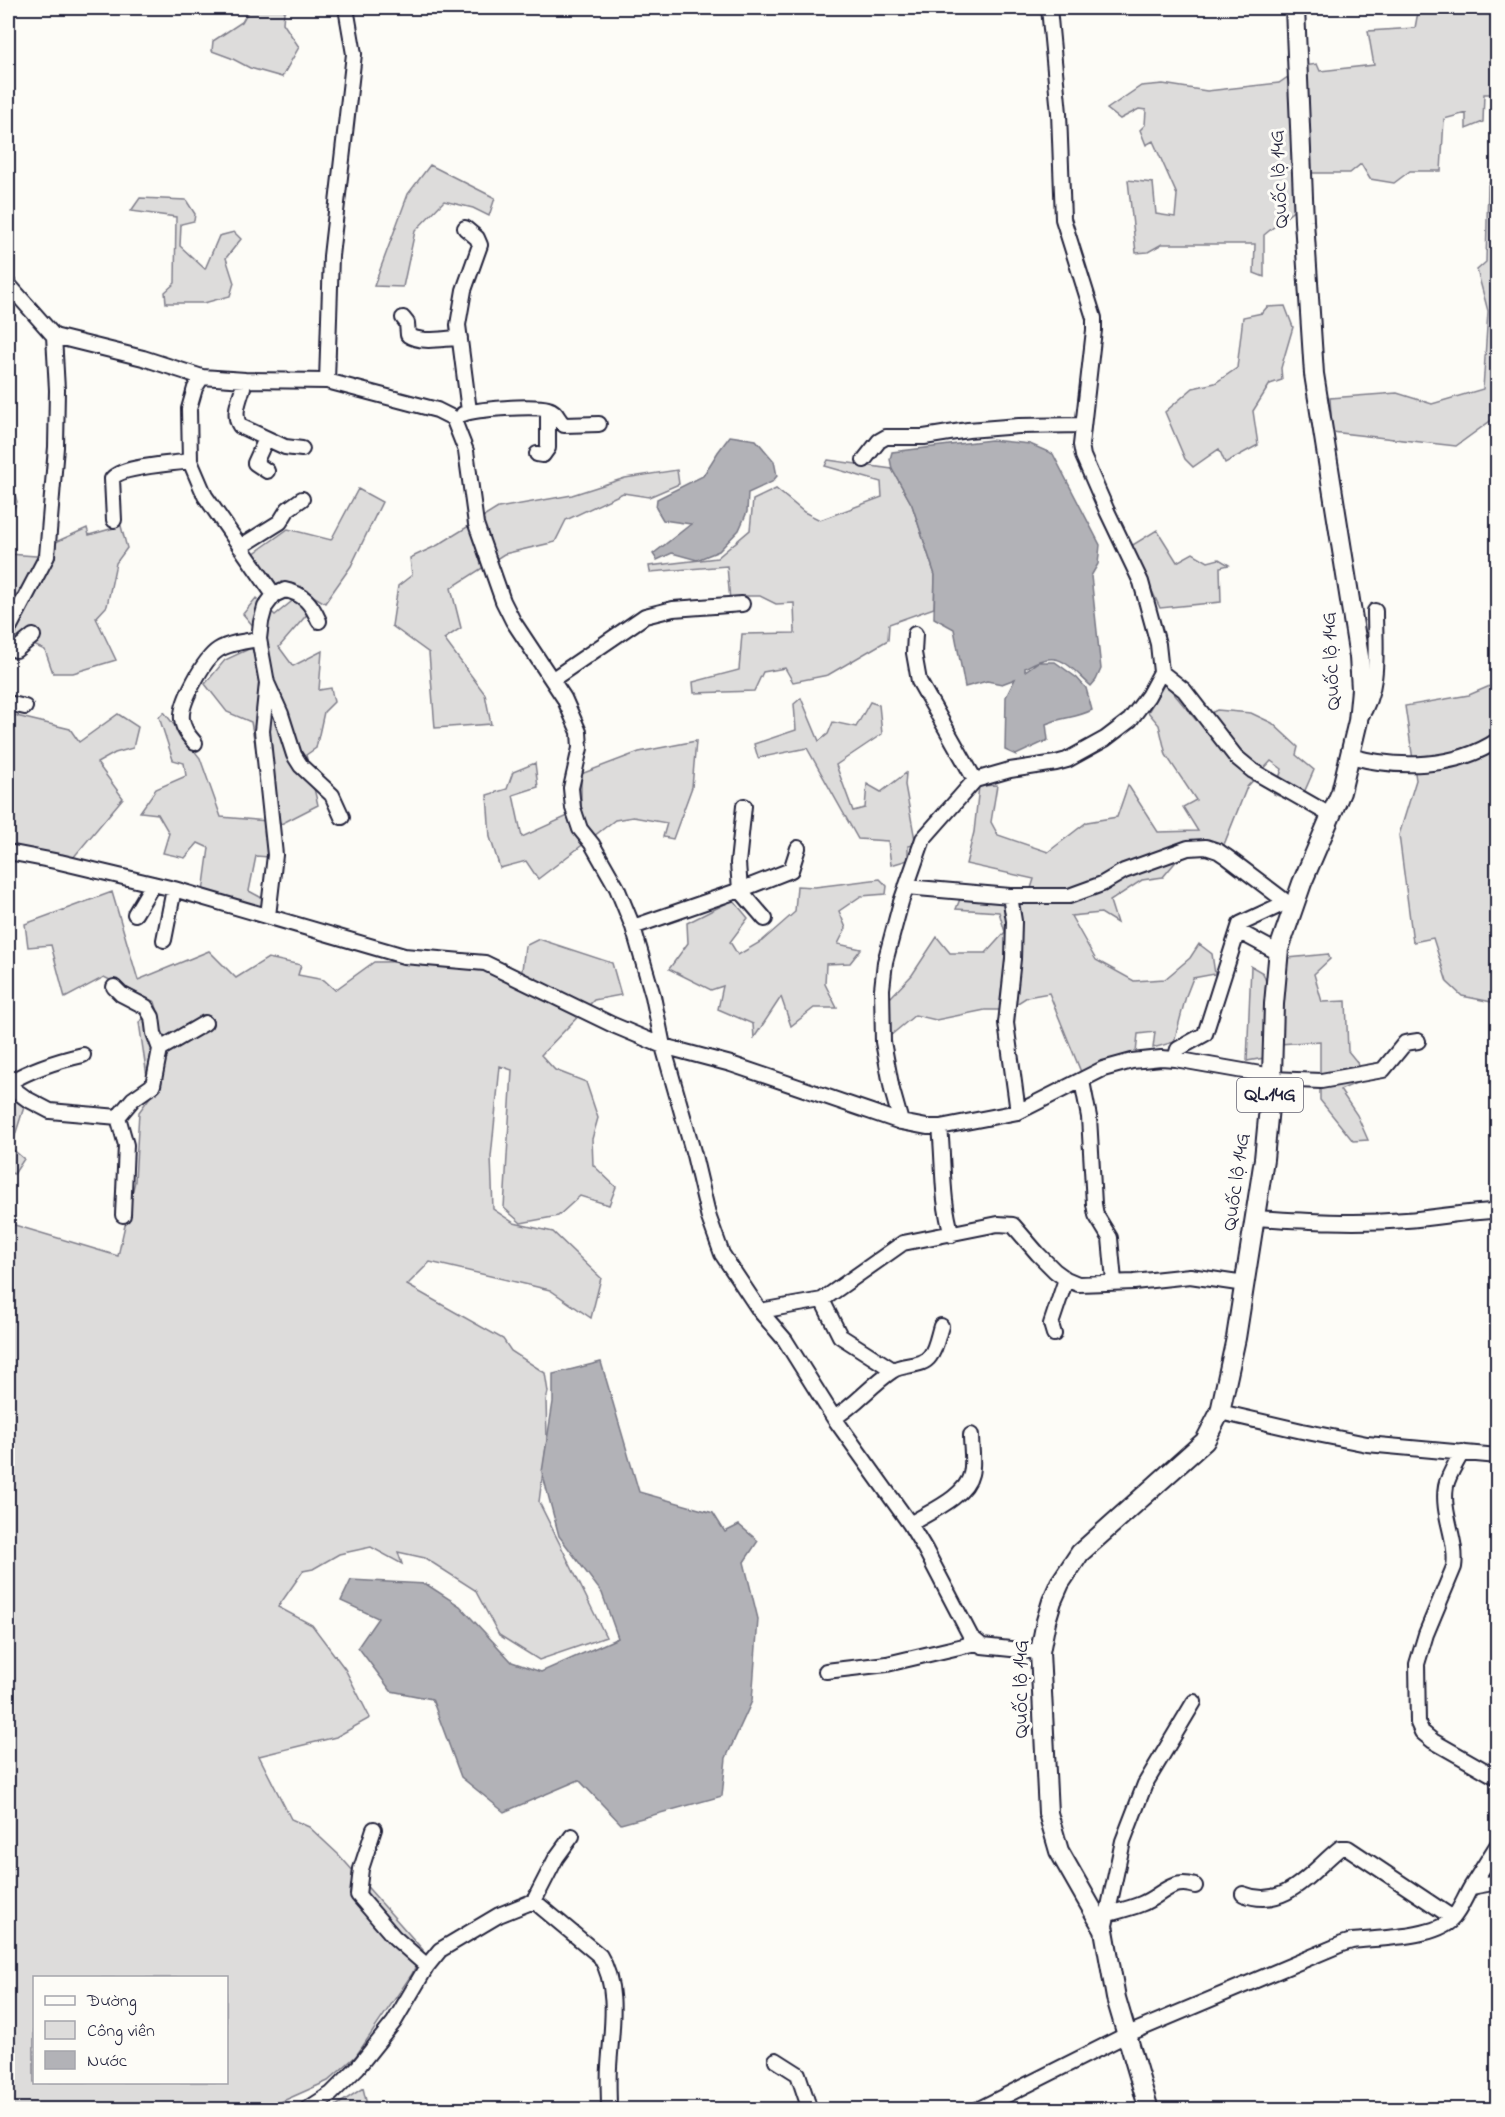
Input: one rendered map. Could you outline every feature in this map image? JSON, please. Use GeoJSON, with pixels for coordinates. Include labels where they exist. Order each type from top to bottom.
{"type":"FeatureCollection","features":[{"type":"Feature","properties":{"kind":"main road","name":"Quốc lộ 14G"},"geometry":{"type":"LineString","coordinates":[[1149,2109],[1116,1998],[1106,1922],[1059,1851],[1048,1813],[1040,1652],[1052,1601],[1060,1583],[1080,1553],[1205,1441],[1220,1412],[1229,1377],[1264,1159],[1272,1078],[1274,1004],[1279,953],[1290,905],[1341,792],[1358,722],[1359,657],[1314,374],[1304,221],[1295,8]]}},
{"type":"Feature","properties":{"kind":"street"},"geometry":{"type":"LineString","coordinates":[[327,381],[332,256],[354,54],[346,8]]}},
{"type":"Feature","properties":{"kind":"street"},"geometry":{"type":"LineString","coordinates":[[901,1122],[883,1042],[882,989],[885,962],[906,886],[923,839],[975,780],[1010,770],[1067,760],[1105,739],[1130,720],[1148,696],[1161,672],[1158,644],[1141,582],[1083,456],[1081,446],[1094,318],[1063,219],[1059,113],[1049,8]]}},
{"type":"Feature","properties":{"kind":"street"},"geometry":{"type":"LineString","coordinates":[[465,228],[477,238],[480,245],[464,290],[458,325],[469,411]]}},
{"type":"Feature","properties":{"kind":"street"},"geometry":{"type":"LineString","coordinates":[[8,284],[54,336],[143,358],[202,377],[327,381],[437,410],[453,418],[466,451],[476,524],[494,580],[513,621],[564,698],[579,732],[580,748],[571,788],[573,808],[580,829],[592,844],[617,888],[633,927],[653,996],[663,1046],[709,1218],[722,1254],[760,1311],[785,1340],[834,1418],[910,1524],[976,1643],[982,1646],[1040,1652]]}},
{"type":"Feature","properties":{"kind":"street"},"geometry":{"type":"LineString","coordinates":[[403,318],[407,323],[408,335],[411,338],[460,338]]}},
{"type":"Feature","properties":{"kind":"street"},"geometry":{"type":"LineString","coordinates":[[8,630],[47,556],[57,390],[54,336]]}},
{"type":"Feature","properties":{"kind":"street"},"geometry":{"type":"LineString","coordinates":[[202,377],[195,388],[189,409],[190,461],[205,496],[274,596]]}},
{"type":"Feature","properties":{"kind":"street"},"geometry":{"type":"LineString","coordinates":[[245,380],[236,410],[237,423],[285,447],[302,449]]}},
{"type":"Feature","properties":{"kind":"street"},"geometry":{"type":"LineString","coordinates":[[453,418],[469,411],[548,409],[556,413],[564,424],[569,426],[598,424]]}},
{"type":"Feature","properties":{"kind":"street"},"geometry":{"type":"LineString","coordinates":[[537,454],[543,455],[548,448],[548,409]]}},
{"type":"Feature","properties":{"kind":"street"},"geometry":{"type":"LineString","coordinates":[[864,460],[879,441],[886,437],[924,437],[968,430],[1019,426],[1083,425]]}},
{"type":"Feature","properties":{"kind":"street"},"geometry":{"type":"LineString","coordinates":[[266,439],[255,463],[267,471]]}},
{"type":"Feature","properties":{"kind":"street"},"geometry":{"type":"LineString","coordinates":[[114,520],[113,476],[121,471],[135,468],[190,461]]}},
{"type":"Feature","properties":{"kind":"street"},"geometry":{"type":"LineString","coordinates":[[240,547],[280,522],[288,509],[302,499]]}},
{"type":"Feature","properties":{"kind":"street"},"geometry":{"type":"LineString","coordinates":[[268,916],[275,855],[262,731],[267,683],[259,639],[261,621],[265,607],[274,596],[285,590],[305,597],[319,621]]}},
{"type":"Feature","properties":{"kind":"street"},"geometry":{"type":"LineString","coordinates":[[553,679],[624,628],[645,616],[673,609],[742,604]]}},
{"type":"Feature","properties":{"kind":"street"},"geometry":{"type":"LineString","coordinates":[[1358,722],[1369,705],[1374,686],[1375,611]]}},
{"type":"Feature","properties":{"kind":"street"},"geometry":{"type":"LineString","coordinates":[[915,634],[914,654],[919,681],[975,780]]}},
{"type":"Feature","properties":{"kind":"street"},"geometry":{"type":"LineString","coordinates":[[8,648],[16,650],[33,636]]}},
{"type":"Feature","properties":{"kind":"street"},"geometry":{"type":"LineString","coordinates":[[195,742],[185,733],[182,708],[206,663],[218,650],[259,639]]}},
{"type":"Feature","properties":{"kind":"street"},"geometry":{"type":"LineString","coordinates":[[1161,672],[1184,690],[1236,757],[1253,771],[1332,816]]}},
{"type":"Feature","properties":{"kind":"street"},"geometry":{"type":"LineString","coordinates":[[267,683],[278,704],[294,755],[301,766],[332,795],[342,817]]}},
{"type":"Feature","properties":{"kind":"street"},"geometry":{"type":"LineString","coordinates":[[8,703],[25,707]]}},
{"type":"Feature","properties":{"kind":"street"},"geometry":{"type":"LineString","coordinates":[[1350,756],[1393,765],[1435,762],[1489,746],[1497,740]]}},
{"type":"Feature","properties":{"kind":"street"},"geometry":{"type":"LineString","coordinates":[[744,806],[738,863],[740,890],[765,919]]}},
{"type":"Feature","properties":{"kind":"street"},"geometry":{"type":"LineString","coordinates":[[906,886],[1010,896],[1069,896],[1102,884],[1124,871],[1156,859],[1188,848],[1206,847],[1227,857],[1290,905]]}},
{"type":"Feature","properties":{"kind":"street"},"geometry":{"type":"LineString","coordinates":[[633,927],[791,870],[798,848]]}},
{"type":"Feature","properties":{"kind":"street"},"geometry":{"type":"LineString","coordinates":[[8,852],[174,889],[404,956],[484,963],[613,1025],[663,1046],[731,1064],[901,1122],[927,1127],[940,1127],[1018,1112],[1103,1069],[1132,1061],[1175,1059],[1272,1078],[1321,1081],[1383,1070],[1404,1043],[1418,1041]]}},
{"type":"Feature","properties":{"kind":"street"},"geometry":{"type":"LineString","coordinates":[[135,914],[153,884]]}},
{"type":"Feature","properties":{"kind":"street"},"geometry":{"type":"LineString","coordinates":[[164,940],[174,889]]}},
{"type":"Feature","properties":{"kind":"street"},"geometry":{"type":"LineString","coordinates":[[1010,896],[1014,921],[1006,1023],[1018,1112]]}},
{"type":"Feature","properties":{"kind":"street"},"geometry":{"type":"LineString","coordinates":[[1175,1059],[1178,1049],[1205,1034],[1240,924],[1290,905]]}},
{"type":"Feature","properties":{"kind":"street"},"geometry":{"type":"LineString","coordinates":[[1238,931],[1279,953]]}},
{"type":"Feature","properties":{"kind":"street"},"geometry":{"type":"LineString","coordinates":[[114,987],[121,994],[146,1007],[152,1017],[153,1033],[160,1048],[153,1085],[133,1099],[118,1117]]}},
{"type":"Feature","properties":{"kind":"street"},"geometry":{"type":"LineString","coordinates":[[160,1048],[206,1023]]}},
{"type":"Feature","properties":{"kind":"street"},"geometry":{"type":"LineString","coordinates":[[83,1055],[58,1060],[31,1070],[8,1084],[27,1099],[50,1111],[118,1117]]}},
{"type":"Feature","properties":{"kind":"street"},"geometry":{"type":"LineString","coordinates":[[1082,1081],[1089,1117],[1094,1204],[1096,1215],[1110,1238],[1114,1281]]}},
{"type":"Feature","properties":{"kind":"street"},"geometry":{"type":"LineString","coordinates":[[118,1117],[126,1145],[123,1215]]}},
{"type":"Feature","properties":{"kind":"street"},"geometry":{"type":"LineString","coordinates":[[940,1127],[944,1163],[945,1212],[952,1235]]}},
{"type":"Feature","properties":{"kind":"street"},"geometry":{"type":"LineString","coordinates":[[1255,1218],[1324,1221],[1404,1220],[1497,1210]]}},
{"type":"Feature","properties":{"kind":"street"},"geometry":{"type":"LineString","coordinates":[[760,1311],[822,1300],[903,1243],[998,1224],[1013,1225],[1038,1254],[1066,1279],[1078,1284],[1134,1282],[1190,1276],[1245,1284]]}},
{"type":"Feature","properties":{"kind":"street"},"geometry":{"type":"LineString","coordinates":[[1054,1334],[1052,1324],[1066,1279]]}},
{"type":"Feature","properties":{"kind":"street"},"geometry":{"type":"LineString","coordinates":[[822,1300],[840,1336],[893,1370]]}},
{"type":"Feature","properties":{"kind":"street"},"geometry":{"type":"LineString","coordinates":[[834,1418],[847,1411],[893,1370],[928,1359],[932,1355],[941,1326]]}},
{"type":"Feature","properties":{"kind":"street"},"geometry":{"type":"LineString","coordinates":[[1220,1412],[1367,1444],[1497,1456]]}},
{"type":"Feature","properties":{"kind":"street"},"geometry":{"type":"LineString","coordinates":[[910,1524],[965,1488],[972,1472],[971,1435]]}},
{"type":"Feature","properties":{"kind":"street"},"geometry":{"type":"LineString","coordinates":[[1462,1452],[1446,1486],[1446,1507],[1455,1558],[1454,1567],[1426,1634],[1417,1664],[1417,1714],[1422,1732],[1433,1741],[1497,1778]]}},
{"type":"Feature","properties":{"kind":"street"},"geometry":{"type":"LineString","coordinates":[[826,1671],[887,1664],[976,1643]]}},
{"type":"Feature","properties":{"kind":"street"},"geometry":{"type":"LineString","coordinates":[[1106,1922],[1123,1841],[1145,1784],[1194,1702]]}},
{"type":"Feature","properties":{"kind":"street"},"geometry":{"type":"LineString","coordinates":[[374,1829],[361,1869],[358,1895],[394,1937],[427,1966]]}},
{"type":"Feature","properties":{"kind":"street"},"geometry":{"type":"LineString","coordinates":[[306,2109],[324,2105],[331,2094],[357,2067],[394,2022],[427,1966],[446,1946],[499,1915],[534,1901],[556,1858],[572,1836]]}},
{"type":"Feature","properties":{"kind":"street"},"geometry":{"type":"LineString","coordinates":[[977,2109],[1128,2034],[1342,1944],[1425,1932],[1445,1925],[1453,1918],[1497,1844]]}},
{"type":"Feature","properties":{"kind":"street"},"geometry":{"type":"LineString","coordinates":[[1243,1894],[1255,1899],[1272,1898],[1308,1878],[1340,1848],[1348,1848],[1453,1918]]}},
{"type":"Feature","properties":{"kind":"street"},"geometry":{"type":"LineString","coordinates":[[1471,1887],[1497,1882]]}},
{"type":"Feature","properties":{"kind":"street"},"geometry":{"type":"LineString","coordinates":[[1106,1922],[1176,1884],[1185,1883],[1195,1886]]}},
{"type":"Feature","properties":{"kind":"street"},"geometry":{"type":"LineString","coordinates":[[534,1901],[600,1956],[607,1968],[614,2007],[609,2070],[609,2109]]}},
{"type":"Feature","properties":{"kind":"street"},"geometry":{"type":"LineString","coordinates":[[776,2060],[798,2074],[810,2109]]}},
{"type":"Feature","properties":{"kind":"green space"},"geometry":{"type":"Polygon","coordinates":[[[250,8],[290,8],[284,12],[283,23],[299,47],[282,77],[250,68],[212,51],[213,41],[242,22],[250,8]]]}},
{"type":"Feature","properties":{"kind":"green space"},"geometry":{"type":"Polygon","coordinates":[[[1360,8],[1497,8],[1497,94],[1484,94],[1483,122],[1466,129],[1466,113],[1444,119],[1441,171],[1410,171],[1394,183],[1370,179],[1361,164],[1350,173],[1311,173],[1297,208],[1264,235],[1264,277],[1254,273],[1255,244],[1162,244],[1148,252],[1136,253],[1128,180],[1153,183],[1156,214],[1175,217],[1177,195],[1153,141],[1146,145],[1140,130],[1145,125],[1146,110],[1139,109],[1120,119],[1107,109],[1141,86],[1163,84],[1207,91],[1279,83],[1304,66],[1317,64],[1320,71],[1374,65],[1368,31],[1415,28],[1418,12],[1360,8]]]}},
{"type":"Feature","properties":{"kind":"green space"},"geometry":{"type":"Polygon","coordinates":[[[430,165],[495,198],[489,216],[473,208],[444,201],[415,231],[403,287],[374,286],[408,194],[430,165]]]}},
{"type":"Feature","properties":{"kind":"green space"},"geometry":{"type":"Polygon","coordinates":[[[1497,170],[1497,416],[1456,446],[1332,432],[1330,398],[1397,393],[1432,404],[1483,389],[1488,311],[1477,270],[1486,262],[1488,185],[1497,170]]]}},
{"type":"Feature","properties":{"kind":"green space"},"geometry":{"type":"Polygon","coordinates":[[[140,198],[186,200],[195,214],[194,221],[181,224],[180,246],[205,269],[219,236],[234,232],[241,239],[226,258],[234,283],[230,296],[204,303],[166,303],[165,292],[175,283],[176,217],[131,211],[140,198]]]}},
{"type":"Feature","properties":{"kind":"green space"},"geometry":{"type":"Polygon","coordinates":[[[1285,306],[1293,327],[1281,368],[1282,380],[1270,384],[1253,411],[1258,445],[1225,463],[1219,449],[1193,467],[1185,459],[1165,412],[1193,388],[1215,383],[1237,368],[1243,317],[1262,313],[1267,307],[1285,306]]]}},
{"type":"Feature","properties":{"kind":"green space"},"geometry":{"type":"Polygon","coordinates":[[[828,460],[892,469],[912,505],[935,575],[934,608],[889,624],[888,640],[828,675],[793,682],[785,668],[763,672],[754,691],[694,693],[693,682],[739,670],[742,634],[795,633],[794,603],[776,604],[760,596],[745,596],[731,613],[727,566],[650,572],[649,566],[717,558],[750,530],[753,500],[776,489],[804,512],[820,520],[882,497],[881,482],[825,466],[828,460]]]}},
{"type":"Feature","properties":{"kind":"green space"},"geometry":{"type":"Polygon","coordinates":[[[8,468],[17,502],[8,521],[8,468]]]}},
{"type":"Feature","properties":{"kind":"green space"},"geometry":{"type":"Polygon","coordinates":[[[677,470],[679,484],[649,497],[623,493],[566,520],[555,542],[504,554],[451,588],[461,628],[444,639],[485,694],[491,724],[435,728],[429,653],[392,626],[398,586],[412,575],[410,558],[438,545],[498,508],[572,495],[625,478],[677,470]]]}},
{"type":"Feature","properties":{"kind":"green space"},"geometry":{"type":"Polygon","coordinates":[[[358,489],[382,502],[351,566],[325,603],[291,583],[275,587],[253,554],[288,529],[331,540],[358,489]]]}},
{"type":"Feature","properties":{"kind":"green space"},"geometry":{"type":"Polygon","coordinates":[[[121,526],[127,548],[116,563],[107,606],[96,618],[116,660],[73,673],[53,673],[45,650],[15,637],[8,644],[8,549],[9,554],[36,556],[58,541],[87,528],[89,535],[121,526]]]}},
{"type":"Feature","properties":{"kind":"green space"},"geometry":{"type":"Polygon","coordinates":[[[1157,530],[1177,562],[1193,553],[1208,562],[1219,559],[1229,565],[1220,567],[1221,602],[1160,608],[1131,546],[1157,530]]]}},
{"type":"Feature","properties":{"kind":"green space"},"geometry":{"type":"Polygon","coordinates":[[[256,598],[275,615],[296,598],[310,611],[279,647],[293,666],[322,651],[319,690],[331,688],[334,702],[324,712],[316,748],[306,755],[318,805],[281,824],[264,793],[251,722],[227,712],[205,684],[225,660],[266,641],[243,614],[256,598]]]}},
{"type":"Feature","properties":{"kind":"green space"},"geometry":{"type":"Polygon","coordinates":[[[1165,683],[1196,720],[1217,710],[1251,713],[1272,723],[1298,747],[1296,755],[1314,770],[1299,804],[1274,794],[1282,769],[1271,761],[1247,787],[1223,847],[1194,840],[1163,877],[1142,880],[1110,901],[1117,923],[1101,913],[1071,916],[1096,960],[1134,981],[1165,979],[1190,958],[1199,944],[1212,954],[1215,974],[1193,978],[1174,1042],[1153,1048],[1155,1032],[1138,1034],[1136,1053],[1081,1072],[1049,993],[1027,997],[1007,1010],[985,1010],[936,1020],[915,1015],[890,1036],[890,998],[912,975],[937,937],[950,953],[986,953],[1005,932],[999,912],[956,909],[962,894],[1028,898],[1034,879],[966,864],[974,832],[979,786],[997,785],[991,822],[998,835],[1048,852],[1087,822],[1117,817],[1128,785],[1158,832],[1198,831],[1183,807],[1196,800],[1166,755],[1159,725],[1148,712],[1165,683]]]}},
{"type":"Feature","properties":{"kind":"green space"},"geometry":{"type":"Polygon","coordinates":[[[1497,683],[1497,1003],[1462,996],[1447,982],[1433,938],[1413,942],[1399,835],[1416,780],[1405,706],[1469,695],[1497,683]]]}},
{"type":"Feature","properties":{"kind":"green space"},"geometry":{"type":"Polygon","coordinates":[[[801,698],[819,741],[828,734],[833,722],[856,727],[870,702],[879,705],[882,734],[836,765],[853,811],[865,808],[867,784],[881,792],[906,773],[905,785],[916,845],[908,846],[908,860],[891,865],[888,841],[858,839],[807,748],[758,758],[754,744],[796,730],[794,704],[801,698]]]}},
{"type":"Feature","properties":{"kind":"green space"},"geometry":{"type":"Polygon","coordinates":[[[164,712],[200,758],[221,817],[268,821],[269,857],[256,856],[249,891],[273,904],[273,911],[203,892],[209,848],[198,843],[185,858],[163,853],[169,833],[158,814],[140,812],[156,789],[186,776],[184,763],[173,760],[159,717],[164,712]]]}},
{"type":"Feature","properties":{"kind":"green space"},"geometry":{"type":"Polygon","coordinates":[[[8,714],[70,729],[79,742],[118,714],[138,727],[133,748],[115,753],[97,763],[123,798],[73,858],[8,846],[8,714]]]}},
{"type":"Feature","properties":{"kind":"green space"},"geometry":{"type":"Polygon","coordinates":[[[696,741],[692,787],[673,839],[663,837],[667,823],[633,817],[615,820],[538,879],[526,861],[500,868],[490,837],[487,795],[507,789],[513,772],[535,763],[538,787],[513,795],[522,837],[581,810],[581,774],[639,752],[696,741]]]}},
{"type":"Feature","properties":{"kind":"green space"},"geometry":{"type":"Polygon","coordinates":[[[880,879],[887,886],[886,894],[861,896],[839,911],[846,928],[838,944],[861,949],[850,963],[826,964],[825,984],[837,1008],[814,1008],[791,1026],[781,997],[754,1038],[753,1024],[718,1009],[723,986],[711,990],[669,969],[688,943],[687,923],[733,900],[748,918],[730,942],[738,955],[762,941],[795,912],[797,886],[815,887],[880,879]]]}},
{"type":"Feature","properties":{"kind":"green space"},"geometry":{"type":"Polygon","coordinates":[[[112,892],[138,980],[209,951],[236,978],[268,958],[301,965],[298,975],[324,980],[335,990],[374,962],[469,961],[520,986],[525,946],[539,939],[612,963],[621,995],[594,1000],[541,1055],[555,1070],[586,1082],[598,1118],[592,1139],[593,1165],[616,1187],[609,1205],[580,1196],[558,1216],[521,1223],[504,1208],[512,1070],[500,1066],[491,1157],[493,1209],[514,1223],[553,1232],[601,1278],[591,1318],[550,1290],[430,1262],[407,1285],[503,1339],[511,1351],[545,1373],[548,1392],[546,1400],[547,1439],[539,1502],[606,1637],[539,1660],[499,1635],[475,1590],[425,1558],[398,1552],[402,1564],[371,1547],[339,1554],[313,1569],[303,1571],[278,1607],[312,1625],[345,1669],[370,1718],[336,1737],[259,1756],[291,1819],[309,1827],[339,1855],[423,1950],[412,1974],[356,2056],[328,2081],[265,2109],[8,2109],[8,1223],[118,1256],[135,1181],[139,1112],[150,1097],[139,1022],[157,1009],[155,1002],[104,977],[65,998],[51,945],[28,947],[25,924],[112,892]]]}},
{"type":"Feature","properties":{"kind":"green space"},"geometry":{"type":"Polygon","coordinates":[[[1328,954],[1330,959],[1314,974],[1322,1002],[1346,1001],[1348,1051],[1357,1062],[1361,1081],[1340,1090],[1357,1115],[1368,1140],[1353,1141],[1320,1100],[1320,1041],[1266,1045],[1264,1058],[1247,1061],[1251,966],[1263,973],[1281,1023],[1288,958],[1328,954]]]}},
{"type":"Feature","properties":{"kind":"green space"},"geometry":{"type":"Polygon","coordinates":[[[8,1096],[24,1107],[11,1148],[24,1159],[14,1174],[8,1172],[8,1096]]]}},
{"type":"Feature","properties":{"kind":"green space"},"geometry":{"type":"Polygon","coordinates":[[[363,2088],[368,2109],[331,2109],[363,2088]]]}},
{"type":"Feature","properties":{"kind":"water"},"geometry":{"type":"Polygon","coordinates":[[[730,436],[756,440],[774,461],[777,476],[772,482],[748,493],[747,512],[739,530],[719,551],[697,560],[672,553],[657,560],[653,554],[691,524],[663,520],[656,508],[657,499],[703,476],[730,436]]]}},
{"type":"Feature","properties":{"kind":"water"},"geometry":{"type":"Polygon","coordinates":[[[991,440],[1030,444],[1053,454],[1100,545],[1098,564],[1091,576],[1101,669],[1096,680],[1091,686],[1068,665],[1054,659],[1036,662],[1025,668],[1025,671],[1038,662],[1055,662],[1077,678],[1086,688],[1092,710],[1046,724],[1048,740],[1016,755],[1005,750],[1006,697],[1015,679],[1002,684],[987,681],[965,687],[954,629],[934,618],[935,575],[912,505],[892,469],[890,459],[892,452],[991,440]]]}},
{"type":"Feature","properties":{"kind":"water"},"geometry":{"type":"Polygon","coordinates":[[[601,1362],[639,1492],[713,1513],[725,1532],[739,1525],[758,1541],[744,1562],[758,1619],[752,1701],[726,1758],[722,1796],[621,1824],[579,1780],[504,1812],[461,1777],[432,1699],[391,1691],[358,1647],[378,1618],[341,1601],[351,1580],[426,1584],[460,1606],[512,1662],[541,1672],[618,1638],[602,1593],[559,1536],[542,1472],[553,1402],[553,1374],[601,1362]]]}}]}
